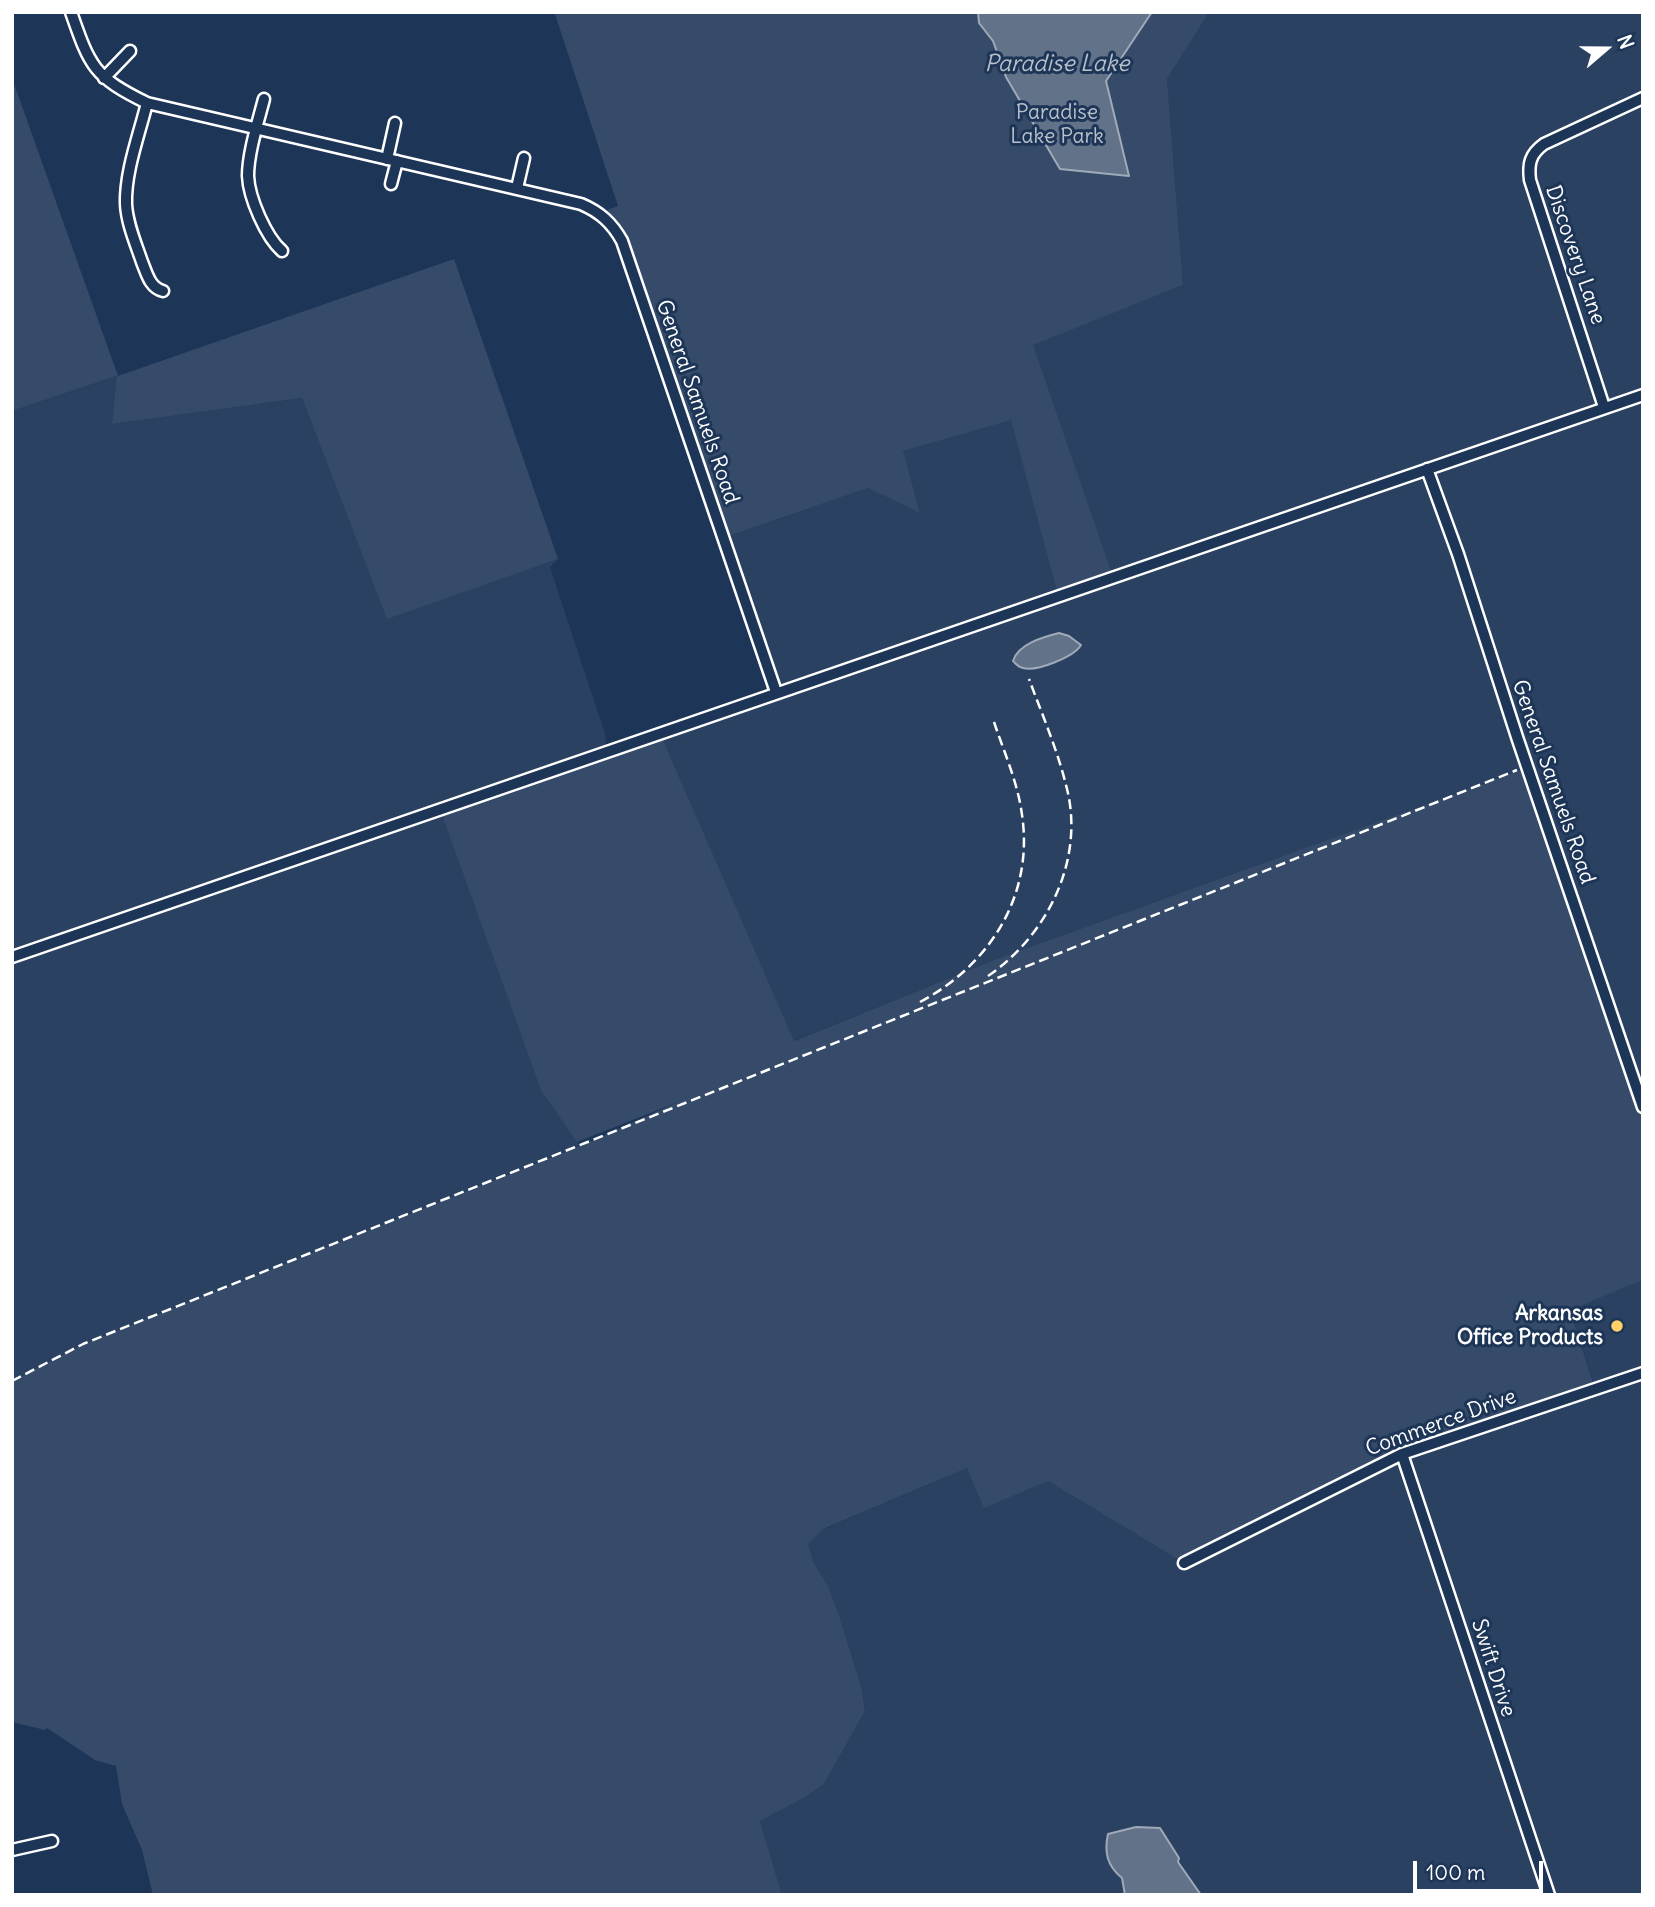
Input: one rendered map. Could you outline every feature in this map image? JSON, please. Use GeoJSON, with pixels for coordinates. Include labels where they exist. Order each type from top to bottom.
{"type":"FeatureCollection","features":[{"type":"Feature","properties":{"kind":"street","name":"General Samuels Road"},"geometry":{"type":"LineString","coordinates":[[71,12],[83,49],[104,78],[114,87],[147,103],[516,188],[589,207],[608,221],[622,241],[776,692]]}},
{"type":"Feature","properties":{"kind":"street"},"geometry":{"type":"LineString","coordinates":[[104,78],[130,51]]}},
{"type":"Feature","properties":{"kind":"street","name":"Discovery Lane"},"geometry":{"type":"LineString","coordinates":[[1604,407],[1530,180],[1530,159],[1544,144],[1643,98]]}},
{"type":"Feature","properties":{"kind":"street"},"geometry":{"type":"LineString","coordinates":[[264,99],[248,177],[265,230],[271,242],[282,251]]}},
{"type":"Feature","properties":{"kind":"street"},"geometry":{"type":"LineString","coordinates":[[147,103],[126,205],[148,278],[156,289],[163,292]]}},
{"type":"Feature","properties":{"kind":"street"},"geometry":{"type":"LineString","coordinates":[[391,184],[395,123]]}},
{"type":"Feature","properties":{"kind":"street"},"geometry":{"type":"LineString","coordinates":[[516,188],[524,158]]}},
{"type":"Feature","properties":{"kind":"street"},"geometry":{"type":"LineString","coordinates":[[12,957],[1643,395]]}},
{"type":"Feature","properties":{"kind":"street","name":"General Samuels Road"},"geometry":{"type":"LineString","coordinates":[[1427,469],[1454,542],[1517,737],[1643,1107]]}},
{"type":"Feature","properties":{"kind":"street","name":"Commerce Drive"},"geometry":{"type":"LineString","coordinates":[[1184,1563],[1402,1454],[1643,1373]]}},
{"type":"Feature","properties":{"kind":"street","name":"Swift Drive"},"geometry":{"type":"LineString","coordinates":[[1402,1454],[1549,1895]]}},
{"type":"Feature","properties":{"kind":"street"},"geometry":{"type":"LineString","coordinates":[[12,1850],[52,1841]]}},
{"type":"Feature","properties":{"kind":"shaded area"},"geometry":{"type":"Polygon","coordinates":[[[1209,12],[1643,12],[1643,1107],[1527,768],[994,960],[793,1041],[660,733],[776,692],[723,538],[868,488],[920,512],[902,451],[1012,419],[1058,595],[1112,577],[1032,344],[1183,285],[1167,79],[1209,12]]]}},
{"type":"Feature","properties":{"kind":"shaded area"},"geometry":{"type":"Polygon","coordinates":[[[118,376],[112,424],[302,398],[387,618],[558,559],[550,567],[606,737],[577,1142],[580,1146],[83,1344],[12,1381],[12,411],[118,376]]]}},
{"type":"Feature","properties":{"kind":"shaded area"},"geometry":{"type":"Polygon","coordinates":[[[1643,1280],[1643,1895],[782,1895],[760,1821],[804,1798],[824,1784],[865,1711],[862,1689],[839,1615],[828,1586],[813,1561],[805,1537],[967,1468],[1048,1481],[1184,1563],[1402,1454],[1595,1388],[1570,1309],[1643,1280]]]}},
{"type":"Feature","properties":{"kind":"green space","name":"Paradise Lake Park"},"geometry":{"type":"Polygon","coordinates":[[[549,12],[1209,12],[1167,79],[1183,285],[1033,345],[1113,577],[1058,595],[1011,420],[903,451],[920,513],[868,488],[723,538],[622,241],[599,213],[618,206],[555,14],[549,12]]]}},
{"type":"Feature","properties":{"kind":"green space"},"geometry":{"type":"Polygon","coordinates":[[[12,78],[118,376],[454,259],[558,559],[387,619],[302,398],[112,424],[117,376],[12,411],[12,78]]]}},
{"type":"Feature","properties":{"kind":"green space"},"geometry":{"type":"Polygon","coordinates":[[[660,733],[794,1041],[994,960],[1527,768],[1643,1107],[1643,1280],[1570,1310],[1595,1389],[1402,1454],[1184,1563],[1048,1481],[984,1508],[967,1468],[823,1529],[808,1544],[813,1561],[828,1586],[839,1615],[862,1689],[865,1711],[824,1784],[804,1798],[760,1821],[782,1895],[153,1895],[142,1850],[122,1804],[116,1766],[95,1760],[47,1728],[45,1730],[12,1722],[12,1381],[83,1344],[580,1146],[678,1102],[577,1142],[541,1090],[440,809],[660,733]]]}},
{"type":"Feature","properties":{"kind":"water","name":"Paradise Lake"},"geometry":{"type":"Polygon","coordinates":[[[978,12],[1152,12],[1106,81],[1129,176],[1060,169],[1006,77],[993,41],[979,23],[978,12]]]}},
{"type":"Feature","properties":{"kind":"water"},"geometry":{"type":"Polygon","coordinates":[[[1059,633],[1069,636],[1081,645],[1063,659],[1037,668],[1021,668],[1013,661],[1026,646],[1059,633]]]}},
{"type":"Feature","properties":{"kind":"water"},"geometry":{"type":"Polygon","coordinates":[[[1136,1827],[1160,1828],[1179,1858],[1178,1862],[1201,1895],[1125,1895],[1122,1878],[1113,1869],[1108,1858],[1108,1834],[1136,1827]]]}},
{"type":"Feature","properties":{"kind":"railway"},"geometry":{"type":"LineString","coordinates":[[988,976],[1028,939],[1044,917],[1066,867],[1071,840],[1071,812],[1066,785],[1029,679]]}},
{"type":"Feature","properties":{"kind":"railway"},"geometry":{"type":"LineString","coordinates":[[920,1002],[945,987],[986,948],[1002,925],[1021,873],[1024,844],[1020,803],[994,722]]}},
{"type":"Feature","properties":{"kind":"railway"},"geometry":{"type":"LineString","coordinates":[[12,1381],[83,1344],[1517,770]]}},
{"type":"Feature","properties":{"kind":"place","name":"Arkansas Office Products"},"geometry":{"type":"Point","coordinates":[1617,1326]}}]}
